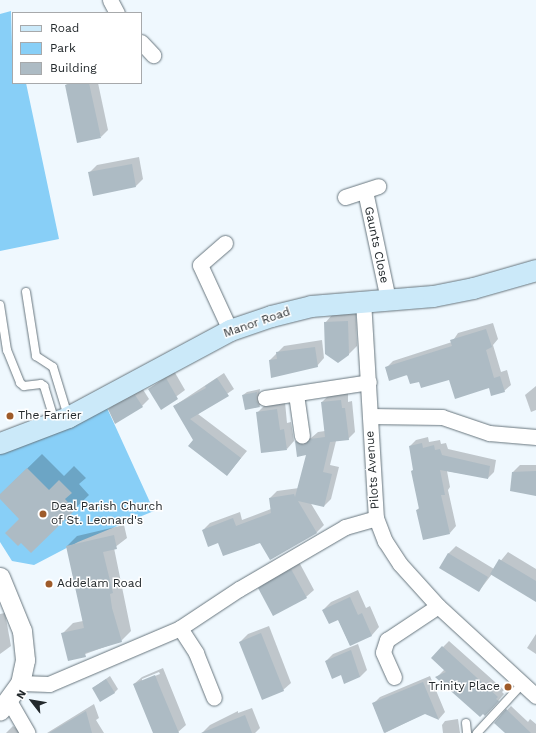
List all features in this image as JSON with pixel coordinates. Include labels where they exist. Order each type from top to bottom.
[{"type":"main road","name":"Manor Road","points":[[0,443],[62,420],[230,330],[271,316],[311,306],[363,300],[433,296],[473,288],[536,270]]},
{"type":"street","points":[[110,0],[116,12]]},
{"type":"street","points":[[142,43],[153,55]]},
{"type":"street","name":"Gaunts Close","points":[[345,197],[371,189],[388,299]]},
{"type":"street","points":[[225,243],[194,267],[230,330]]},
{"type":"street","name":"Pilots Avenue","points":[[363,300],[376,518],[385,541],[400,564],[438,606],[536,696]]},
{"type":"street","points":[[265,398],[369,382]]},
{"type":"street","points":[[296,394],[302,436]]},
{"type":"street","points":[[370,416],[442,417],[489,433],[536,437]]},
{"type":"street","points":[[20,683],[49,684],[180,628],[269,570],[345,527],[376,518]]},
{"type":"street","points":[[0,577],[22,631],[25,660],[20,683],[4,705],[28,733]]},
{"type":"street","points":[[394,677],[383,652],[387,640],[438,606]]},
{"type":"street","points":[[180,628],[196,653],[214,698]]},
{"type":"lane","points":[[26,292],[36,356],[53,367],[62,420]]},
{"type":"lane","points":[[0,305],[7,350],[20,384],[24,386],[41,384],[44,386],[62,420]]},
{"type":"lane","points":[[477,733],[522,684]]},
{"type":"lane","points":[[466,723],[467,733]]},
{"type":"green space","points":[[11,11],[12,84],[26,84],[59,239],[0,251],[0,14]]},
{"type":"green space","points":[[107,408],[154,511],[78,542],[34,565],[12,561],[0,542],[0,452]]},
{"type":"building","points":[[89,84],[101,138],[77,143],[65,85]]},
{"type":"building","points":[[132,164],[136,187],[93,196],[88,172]]},
{"type":"building","points":[[348,321],[349,355],[338,363],[325,354],[324,322]]},
{"type":"building","points":[[486,329],[492,347],[486,350],[494,378],[500,376],[505,392],[491,396],[489,388],[455,399],[449,380],[421,388],[419,382],[410,384],[407,375],[389,381],[385,367],[452,346],[450,340]]},
{"type":"building","points":[[315,347],[318,367],[271,378],[269,360],[277,359],[276,352]]},
{"type":"building","points":[[166,378],[178,399],[161,410],[148,389]]},
{"type":"building","points":[[217,378],[229,396],[190,419],[241,458],[227,476],[188,446],[193,440],[173,406],[206,388],[205,386]]},
{"type":"building","points":[[257,392],[256,400],[260,407],[245,410],[242,395]]},
{"type":"building","points":[[135,395],[143,407],[115,424],[108,409]]},
{"type":"building","points":[[341,400],[342,408],[345,408],[349,440],[330,442],[323,472],[332,474],[324,507],[298,501],[317,533],[270,560],[260,543],[223,556],[218,543],[208,547],[202,530],[233,518],[236,526],[271,513],[269,498],[294,494],[295,497],[306,455],[297,457],[295,441],[304,445],[310,439],[325,437],[321,402]]},
{"type":"building","points":[[277,409],[280,430],[284,429],[287,450],[261,453],[256,412]]},
{"type":"building","points":[[422,443],[423,448],[434,445],[435,450],[440,449],[442,455],[490,466],[488,479],[440,470],[445,495],[441,495],[450,534],[423,540],[416,510],[419,509],[411,471],[413,470],[409,446]]},
{"type":"building","name":"Deal Parish Church of St. Leonard's","points":[[27,468],[49,490],[59,480],[72,493],[65,499],[75,510],[31,553],[21,543],[18,546],[5,533],[19,519],[0,499],[0,494]]},
{"type":"building","points":[[536,471],[536,496],[510,491],[512,472]]},
{"type":"building","points":[[114,535],[117,549],[103,552],[113,593],[110,594],[112,608],[122,642],[85,653],[86,657],[68,661],[61,633],[84,628],[66,546]]},
{"type":"building","points":[[448,553],[488,577],[479,592],[439,568]]},
{"type":"building","points":[[499,559],[536,581],[536,602],[490,574]]},
{"type":"building","points":[[291,569],[307,598],[273,616],[258,588]]},
{"type":"building","points":[[350,597],[358,615],[362,613],[372,636],[350,646],[338,620],[329,624],[322,610]]},
{"type":"building","points":[[261,633],[284,691],[262,700],[239,642]]},
{"type":"building","points":[[442,646],[498,697],[496,699],[499,701],[485,716],[483,714],[480,717],[435,677],[446,672],[431,658]]},
{"type":"building","points":[[351,650],[360,677],[344,684],[341,675],[332,679],[325,661]]},
{"type":"building","points":[[155,675],[179,733],[153,733],[133,684]]},
{"type":"building","points":[[106,679],[115,693],[100,702],[92,688]]},
{"type":"building","points":[[423,682],[439,720],[425,714],[384,733],[372,703]]},
{"type":"building","points":[[506,709],[531,733],[505,733],[494,723]]},
{"type":"building","points":[[86,711],[92,733],[49,733]]},
{"type":"building","points":[[245,715],[252,733],[201,733]]},
{"type":"place","name":"The Farrier","points":[[10,416]]},
{"type":"place","name":"Deal Parish Church of St. Leonard's","points":[[43,514]]},
{"type":"place","name":"Addelam Road","points":[[49,584]]},
{"type":"place","name":"Trinity Place","points":[[508,687]]}]
